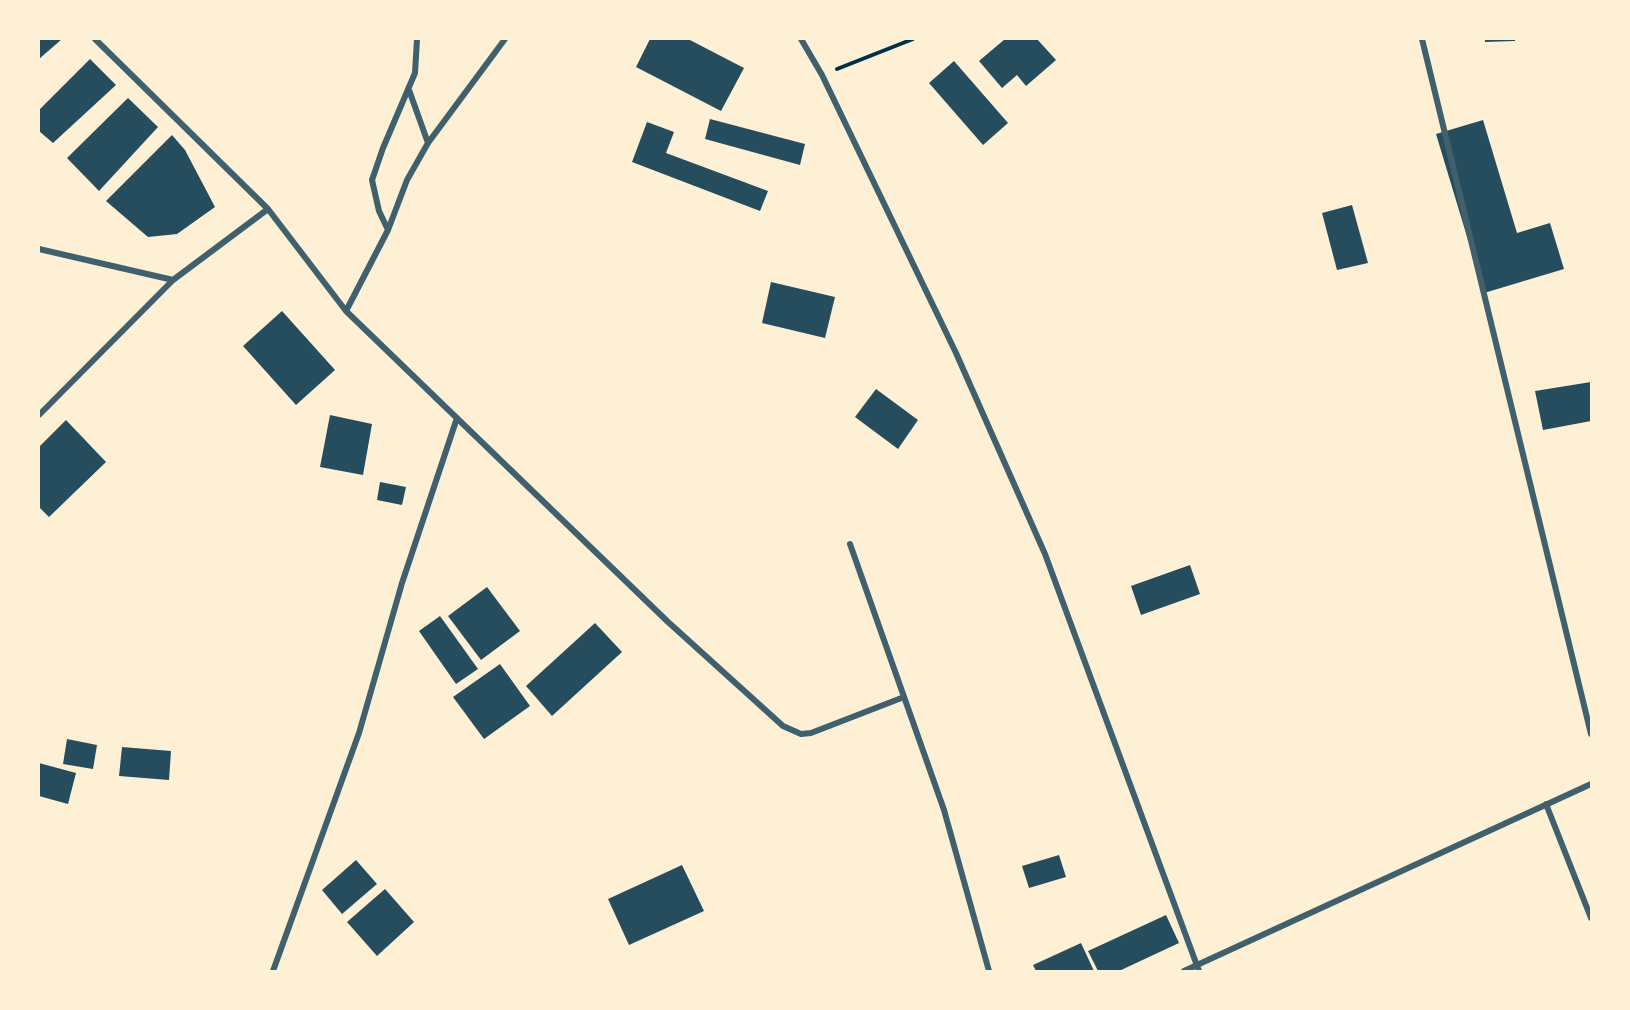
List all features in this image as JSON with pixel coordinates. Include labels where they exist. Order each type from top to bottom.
[{"type":"street","points":[[95,39],[268,209],[346,310],[668,621],[783,726],[801,734],[811,733],[904,697]]},
{"type":"street","points":[[388,230],[379,211],[372,180],[415,73],[417,39]]},
{"type":"street","points":[[346,310],[388,230],[406,180],[428,143],[505,39]]},
{"type":"street","points":[[801,39],[822,75],[956,353],[1045,554],[1198,968]]},
{"type":"street","points":[[1422,39],[1591,734]]},
{"type":"street","points":[[409,90],[428,143]]},
{"type":"street","points":[[39,415],[173,280],[268,209]]},
{"type":"street","points":[[39,249],[173,280]]},
{"type":"street","points":[[273,971],[359,733],[402,583],[457,418]]},
{"type":"street","points":[[850,544],[944,810],[989,971]]},
{"type":"street","points":[[1184,971],[1198,968],[1591,784]]},
{"type":"street","points":[[1546,804],[1591,918]]},
{"type":"path","points":[[822,75],[913,39]]},
{"type":"building","points":[[39,39],[62,39],[39,59]]},
{"type":"building","points":[[650,39],[688,39],[744,68],[721,111],[636,67]]},
{"type":"building","points":[[1005,39],[1037,39],[1056,60],[1026,86],[1017,75],[1002,88],[979,61]]},
{"type":"building","points":[[1485,39],[1515,39],[1515,41],[1485,42]]},
{"type":"building","points":[[90,59],[116,85],[53,143],[39,131],[39,110]]},
{"type":"building","points":[[954,61],[1008,123],[983,145],[929,83]]},
{"type":"building","points":[[128,98],[158,127],[99,191],[67,158]]},
{"type":"building","points":[[710,119],[805,144],[800,165],[705,139]]},
{"type":"building","points":[[1483,120],[1517,233],[1550,223],[1564,269],[1484,293],[1436,134]]},
{"type":"building","points":[[647,122],[674,132],[666,153],[768,191],[760,211],[632,162]]},
{"type":"building","points":[[172,135],[185,150],[215,207],[177,234],[148,237],[106,201]]},
{"type":"building","points":[[1352,205],[1368,263],[1337,270],[1322,213]]},
{"type":"building","points":[[771,282],[835,297],[825,338],[762,323]]},
{"type":"building","points":[[282,311],[335,370],[296,405],[243,346]]},
{"type":"building","points":[[1591,382],[1591,421],[1543,430],[1535,391]]},
{"type":"building","points":[[876,389],[918,420],[898,449],[855,417]]},
{"type":"building","points":[[330,415],[372,424],[363,475],[320,467]]},
{"type":"building","points":[[66,420],[106,462],[49,517],[39,507],[39,447]]},
{"type":"building","points":[[380,482],[406,487],[402,505],[377,500]]},
{"type":"building","points":[[1190,565],[1200,594],[1141,615],[1131,586]]},
{"type":"building","points":[[487,587],[520,631],[481,660],[448,616]]},
{"type":"building","points":[[440,616],[478,669],[456,684],[419,631]]},
{"type":"building","points":[[595,623],[622,652],[552,716],[526,686]]},
{"type":"building","points":[[500,664],[530,706],[484,739],[453,697]]},
{"type":"building","points":[[67,739],[97,745],[93,769],[63,764]]},
{"type":"building","points":[[122,747],[171,751],[169,780],[119,776]]},
{"type":"building","points":[[39,763],[76,773],[68,804],[39,796]]},
{"type":"building","points":[[1059,855],[1066,877],[1029,888],[1022,866]]},
{"type":"building","points":[[356,860],[377,884],[342,914],[322,890]]},
{"type":"building","points":[[682,865],[704,911],[629,945],[608,899]]},
{"type":"building","points":[[385,889],[414,922],[377,956],[347,922]]},
{"type":"building","points":[[1166,915],[1179,943],[1119,971],[1098,971],[1088,951]]},
{"type":"building","points":[[1081,943],[1094,971],[1036,971],[1033,965]]}]
